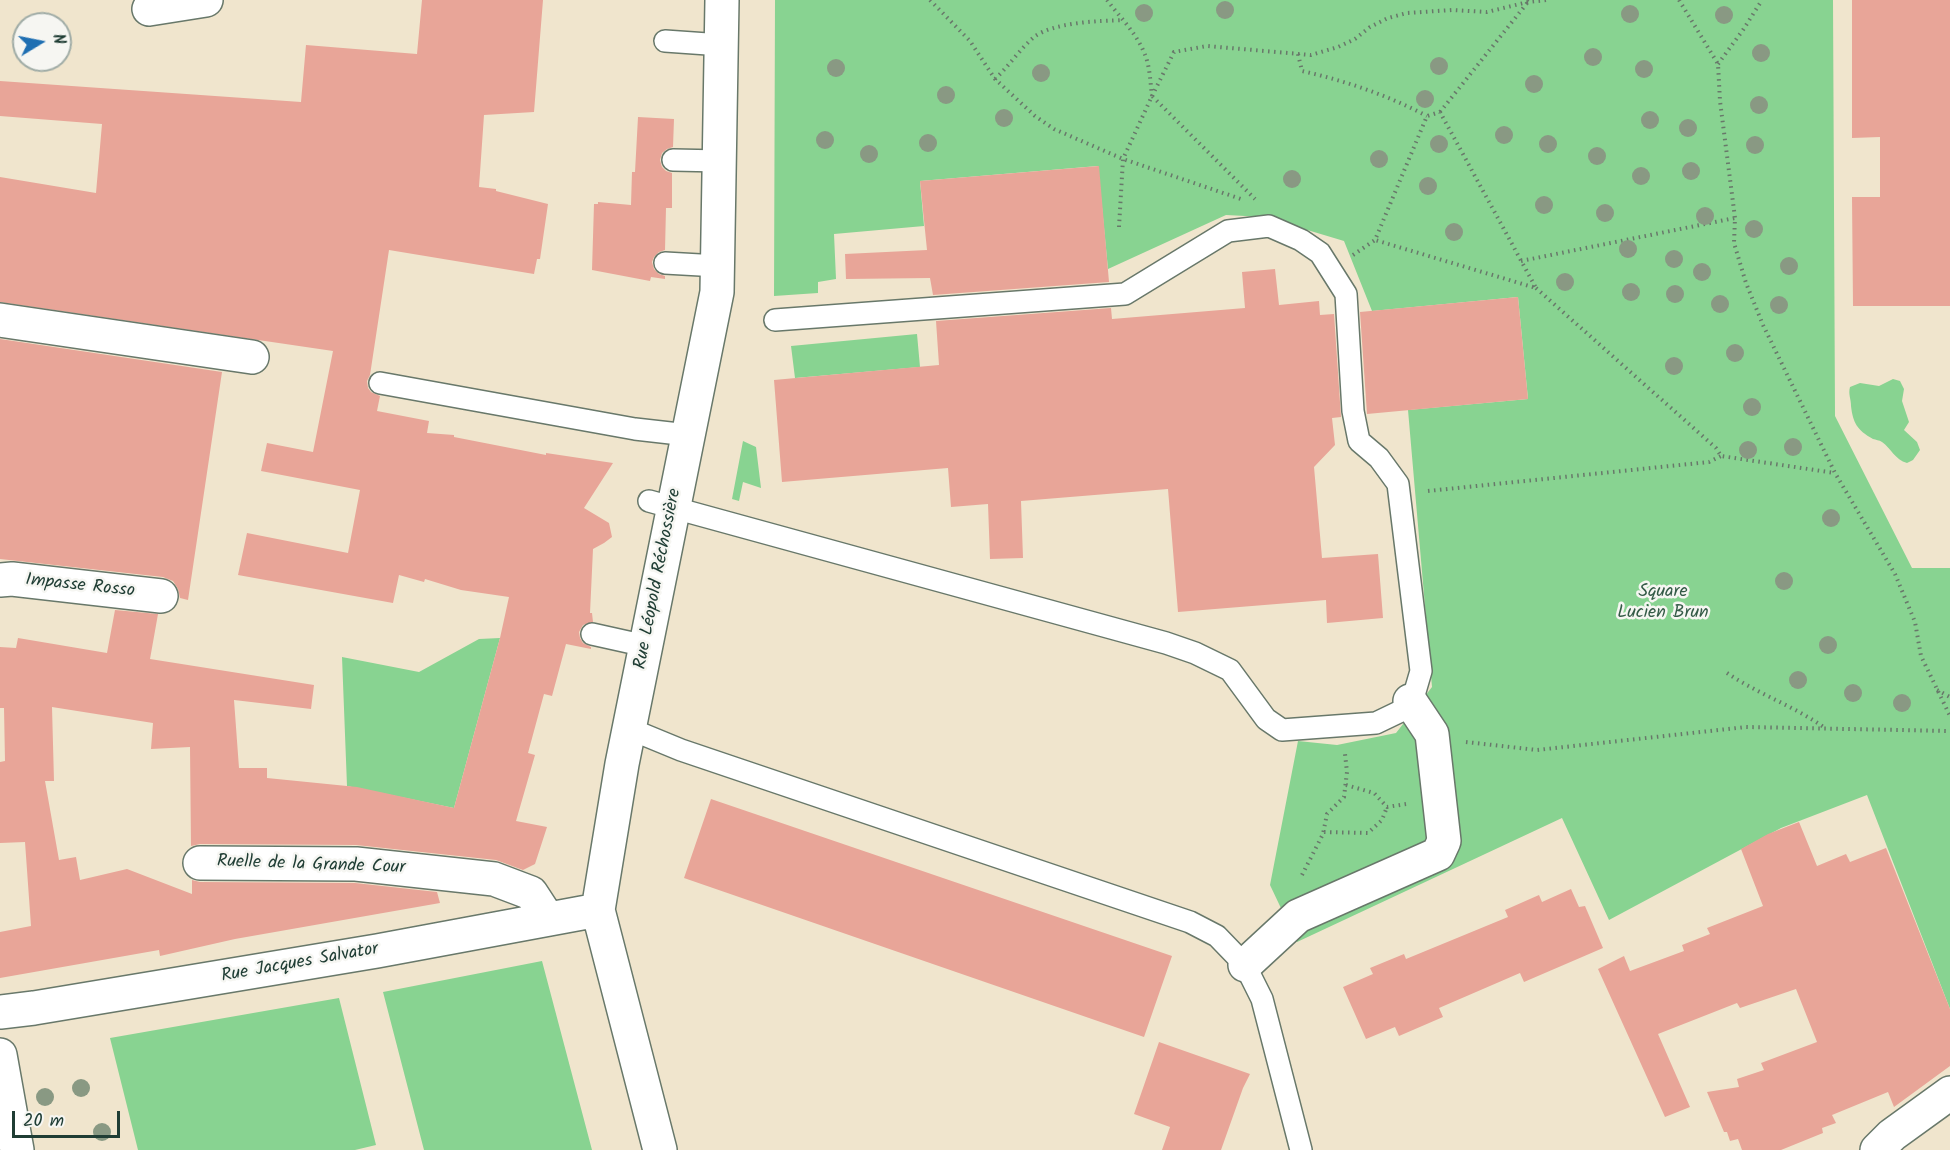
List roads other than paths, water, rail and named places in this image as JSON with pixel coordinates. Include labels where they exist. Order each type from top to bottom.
[{"type":"street","points":[[149,9],[206,0]]},
{"type":"street","name":"Rue Léopold Réchossière","points":[[660,1150],[598,910],[646,646],[661,504],[688,435],[717,292],[722,0]]},
{"type":"street","points":[[0,320],[252,357]]},
{"type":"street","name":"Impasse Rosso","points":[[0,580],[12,579],[160,596]]},
{"type":"street","points":[[1245,965],[1298,916],[1438,854],[1444,841],[1432,734],[1410,701]]},
{"type":"street","name":"Ruelle de la Grande Cour","points":[[200,862],[356,864],[494,879],[531,893],[548,919]]},
{"type":"street","name":"Rue Jacques Salvator","points":[[0,1012],[377,951],[598,910]]},
{"type":"street","points":[[0,1054],[17,1150]]},
{"type":"street","points":[[1877,1150],[1892,1135],[1950,1093]]},
{"type":"lane","points":[[665,41],[722,45]]},
{"type":"lane","points":[[673,160],[720,161]]},
{"type":"lane","points":[[661,504],[1166,643],[1195,653],[1230,670],[1266,719],[1282,730],[1376,723],[1403,710],[1414,695],[1420,671],[1398,484],[1379,458],[1359,441],[1353,411],[1346,294],[1320,253],[1301,240],[1269,226],[1228,231],[1125,294],[775,320]]},
{"type":"lane","points":[[665,263],[718,266]]},
{"type":"lane","points":[[380,383],[635,429],[688,435]]},
{"type":"lane","points":[[592,634],[646,646]]},
{"type":"lane","points":[[630,729],[681,750],[1190,922],[1218,936],[1245,965],[1262,999],[1301,1150]]},
{"type":"park label","name":"Square Lucien Brun","points":[[1663,603]]}]
